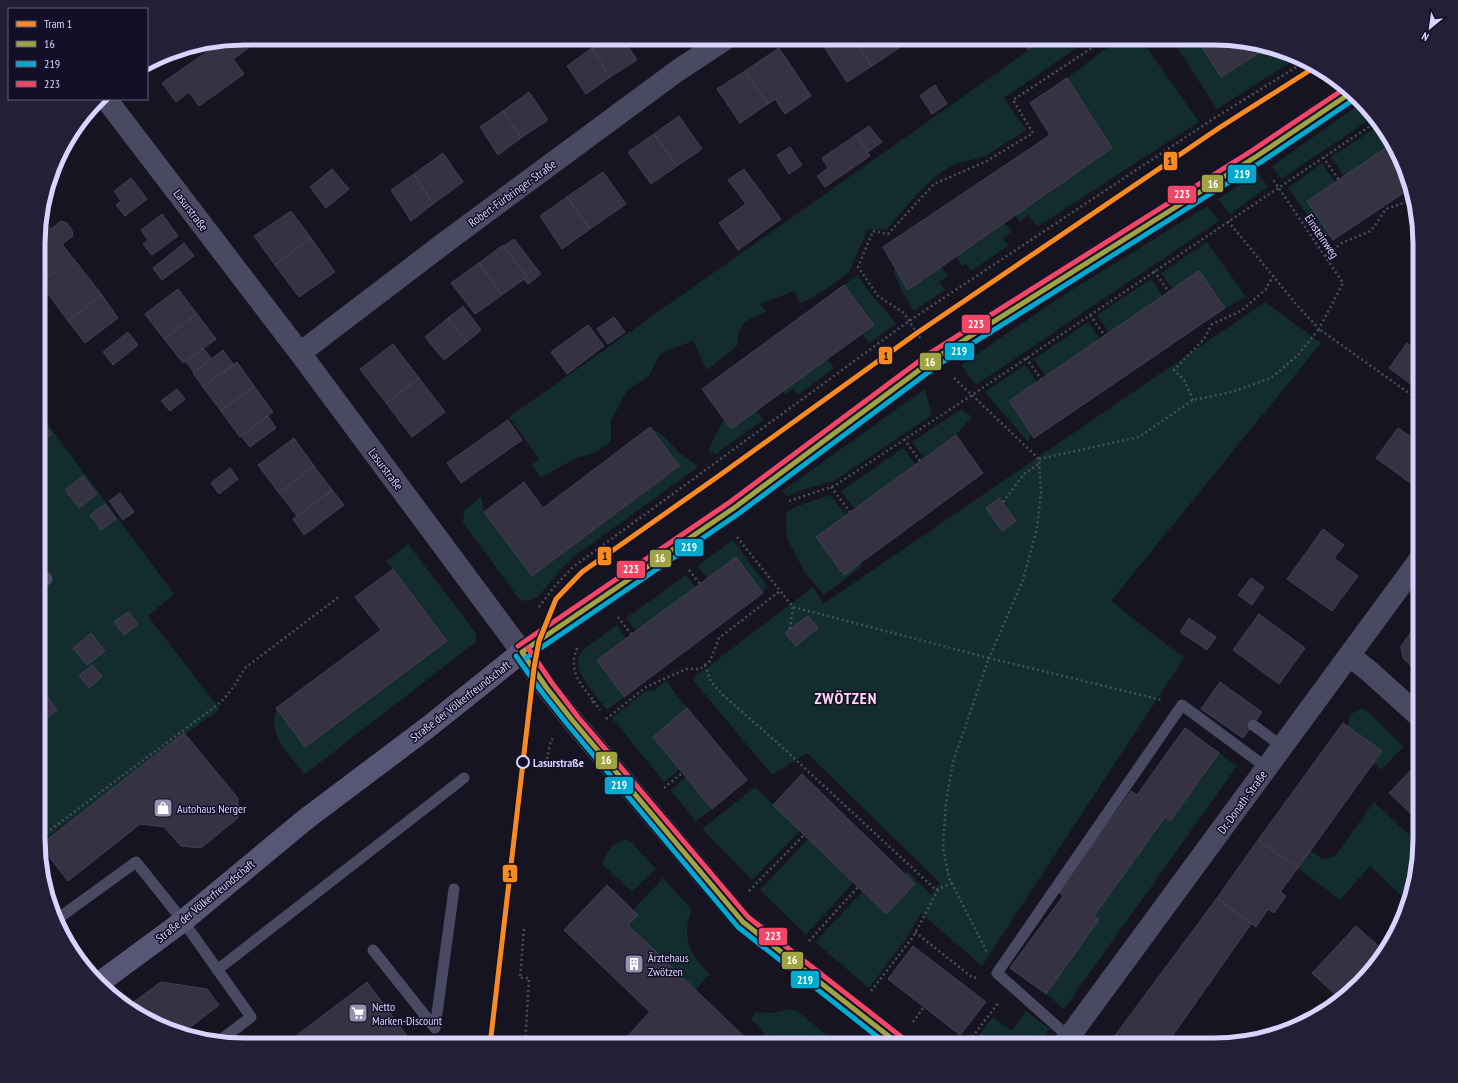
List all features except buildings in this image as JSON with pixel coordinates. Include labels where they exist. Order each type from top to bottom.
[{"type":"main road","name":"Straße der Völkerfreundschaft","points":[[103,979],[183,921],[306,819],[427,728],[522,652],[734,508],[934,359],[1257,156],[1347,96]]},
{"type":"main road","name":"Lasurstraße","points":[[522,652],[546,687],[573,721],[743,922],[904,1036]]},
{"type":"street","name":"Robert-Fürbringer-Straße","points":[[300,353],[447,241],[652,90],[717,45]]},
{"type":"street","name":"Lasurstraße","points":[[107,100],[300,353],[522,652]]},
{"type":"street","name":"Dr.-Donath-Straße","points":[[1068,1038],[1413,569]]},
{"type":"street","points":[[1350,656],[1413,711]]},
{"type":"lane","points":[[1063,1038],[1012,986],[997,973],[1182,704],[1267,768]]},
{"type":"lane","points":[[1253,725],[1283,747]]},
{"type":"lane","points":[[218,970],[464,778]]},
{"type":"lane","points":[[61,917],[136,862],[183,921],[251,1017],[225,1037]]},
{"type":"lane","points":[[373,950],[435,1028],[454,889]]},
{"type":"path","points":[[915,932],[973,978],[997,973],[949,878],[943,847],[946,803],[954,762],[989,658],[1023,580],[1037,528],[1042,493],[1039,459],[934,359],[904,313],[878,296],[858,267],[873,231],[888,234],[934,184],[985,162],[1033,133],[1013,100],[1096,45]]},
{"type":"path","points":[[538,608],[573,567],[909,321],[1206,123],[1301,64]]},
{"type":"path","points":[[786,503],[834,486],[972,395],[1373,124]]},
{"type":"path","name":"Einsteinweg","points":[[1257,156],[1343,283],[1319,329]]},
{"type":"path","points":[[1323,157],[1340,180]]},
{"type":"path","points":[[1325,256],[1342,244],[1370,231],[1386,209],[1408,202]]},
{"type":"path","points":[[1228,221],[1296,304],[1319,329],[1413,396]]},
{"type":"path","points":[[1154,271],[1169,292]]},
{"type":"path","points":[[1193,400],[1184,380],[1174,370],[1204,339],[1212,324],[1241,311],[1266,289],[1273,276]]},
{"type":"path","points":[[1090,315],[1104,336]]},
{"type":"path","points":[[1039,459],[1139,437],[1193,400],[1232,392],[1270,378],[1298,355],[1319,329]]},
{"type":"path","points":[[1026,358],[1041,379]]},
{"type":"path","points":[[904,440],[920,461]]},
{"type":"path","points":[[1002,502],[1025,473],[1039,464]]},
{"type":"path","points":[[831,487],[850,512]]},
{"type":"path","points":[[734,508],[735,534],[793,607],[989,658],[1182,704]]},
{"type":"path","points":[[687,568],[700,584]]},
{"type":"path","points":[[577,646],[573,658],[575,672],[583,688],[606,719],[646,687],[686,669],[700,669],[710,661],[719,638],[780,591]]},
{"type":"path","points":[[45,833],[217,705],[224,699],[245,668],[340,596]]},
{"type":"path","points":[[790,629],[793,607]]},
{"type":"path","points":[[612,621],[624,613]]},
{"type":"path","points":[[618,617],[631,634]]},
{"type":"path","points":[[705,665],[711,682],[723,694],[936,890],[952,883]]},
{"type":"path","points":[[573,721],[594,701]]},
{"type":"path","points":[[662,789],[682,773]]},
{"type":"path","points":[[749,891],[804,835]]},
{"type":"path","points":[[806,944],[858,888]]},
{"type":"path","points":[[869,994],[913,938],[939,888]]},
{"type":"path","points":[[524,929],[520,978],[529,978],[525,1038]]},
{"type":"path","points":[[971,1038],[1012,986]]},
{"type":"path","points":[[904,1036],[924,1007]]},
{"type":"green space","points":[[1036,45],[1081,45],[1004,98],[1026,130],[984,157],[957,163],[939,174],[918,193],[886,230],[868,229],[849,272],[825,290],[800,304],[794,291],[760,304],[766,312],[744,323],[739,332],[737,346],[707,370],[693,341],[666,351],[659,356],[649,376],[627,391],[611,420],[611,442],[594,453],[577,458],[541,477],[531,465],[539,459],[509,417]]},
{"type":"green space","points":[[1111,45],[1145,45],[1199,122],[1037,227],[1028,215],[1020,222],[1015,215],[1112,148],[1067,78]]},
{"type":"green space","points":[[1176,45],[1200,45],[1221,77],[1262,51],[1293,61],[1217,109]]},
{"type":"green space","points":[[1357,106],[1369,120],[1281,179],[1272,166]]},
{"type":"green space","points":[[1376,128],[1388,147],[1344,177],[1331,157]]},
{"type":"green space","points":[[1322,163],[1335,182],[1307,201],[1330,235],[1325,240],[1288,188]]},
{"type":"green space","points":[[1258,173],[1268,187],[1230,214],[1218,199]]},
{"type":"green space","points":[[1207,206],[1219,221],[976,385],[961,365],[1062,296]]},
{"type":"green space","points":[[1005,223],[1012,232],[1003,238],[1008,246],[971,271],[966,264],[962,266],[956,257]]},
{"type":"green space","points":[[1207,242],[1246,297],[1225,308],[1199,272],[1173,289],[1161,273]]},
{"type":"green space","points":[[941,267],[948,276],[939,282],[945,290],[914,311],[902,291],[893,271],[896,269],[909,290]]},
{"type":"green space","points":[[857,275],[896,324],[869,343],[862,334],[873,325],[844,285]]},
{"type":"green space","points":[[1151,279],[1163,296],[1109,333],[1097,315]]},
{"type":"green space","points":[[1265,302],[1321,343],[1111,601],[1184,658],[982,966],[921,913],[906,939],[869,988],[815,942],[862,892],[886,914],[915,884],[905,874],[907,871],[931,895],[940,883],[807,753],[772,775],[692,679],[813,587],[823,604]]},
{"type":"green space","points":[[1088,322],[1100,339],[1045,376],[1034,359]]},
{"type":"green space","points":[[827,359],[834,368],[798,395],[793,389],[785,395],[782,391]]},
{"type":"green space","points":[[1025,365],[1037,382],[1009,401],[1031,433],[1028,442],[985,392]]},
{"type":"green space","points":[[925,389],[932,415],[834,481],[808,488],[787,496],[782,491]]},
{"type":"green space","points":[[961,409],[972,417],[956,435],[924,458],[912,442]]},
{"type":"green space","points":[[756,410],[763,420],[716,454],[708,450],[724,419]]},
{"type":"green space","points":[[45,420],[174,594],[148,616],[220,709],[45,839]]},
{"type":"green space","points":[[650,427],[661,434],[678,451],[698,467],[579,553],[563,567],[538,597],[529,601],[520,600],[463,523],[464,511],[481,497],[484,512],[533,576],[679,466]]},
{"type":"green space","points":[[903,448],[916,464],[854,509],[841,491]]},
{"type":"green space","points":[[830,495],[846,515],[816,537],[860,563],[862,566],[824,595],[805,573],[787,538],[786,513],[795,507]]},
{"type":"green space","points":[[733,540],[767,586],[763,593],[736,557],[707,578],[697,566]]},
{"type":"green space","points":[[408,544],[476,633],[476,642],[305,774],[290,757],[278,738],[274,724],[276,708],[306,746],[447,641],[386,561]]},
{"type":"green space","points":[[686,575],[695,587],[636,631],[626,618]]},
{"type":"green space","points":[[617,625],[626,638],[597,660],[624,697],[607,710],[585,682],[579,670],[578,662],[584,649]]},
{"type":"green space","points":[[666,681],[687,708],[653,737],[680,769],[664,782],[612,718],[647,690],[653,691]]},
{"type":"green space","points":[[1360,709],[1366,710],[1403,747],[1381,770],[1373,763],[1382,751],[1347,726],[1351,714]]},
{"type":"green space","points":[[1219,753],[1237,766],[1064,1009],[1046,994],[1099,921],[1094,916],[1165,817],[1170,821]]},
{"type":"green space","points":[[686,777],[712,809],[696,821],[670,790]]},
{"type":"green space","points":[[755,787],[800,831],[752,880],[702,829]]},
{"type":"green space","points":[[1374,802],[1413,838],[1413,852],[1409,878],[1404,898],[1370,866],[1340,900],[1298,868],[1310,851],[1324,859],[1335,856]]},
{"type":"green space","points":[[627,839],[656,869],[632,892],[602,864],[606,855],[614,845]]},
{"type":"green space","points":[[808,839],[853,883],[806,935],[760,890]]},
{"type":"green space","points":[[663,878],[691,909],[687,927],[687,937],[697,960],[710,974],[695,990],[628,925],[638,915],[633,910]]},
{"type":"green space","points":[[790,1009],[797,1011],[828,1036],[826,1038],[761,1038],[765,1034],[751,1019],[756,1012],[772,1013]]},
{"type":"green space","points":[[1026,1011],[1050,1029],[1043,1038],[976,1038],[993,1017],[1012,1031]]},
{"type":"tram line","name":"1","points":[[491,1038],[534,668],[539,641],[556,599],[582,572],[917,333],[1219,128],[1310,70]]},
{"type":"transit line","name":"223","points":[[518,646],[730,502],[930,353],[1253,150],[1341,91]]},
{"type":"transit line","name":"16","points":[[522,652],[734,508],[934,359],[1257,156],[1347,96]]},
{"type":"transit line","name":"219","points":[[526,658],[738,514],[938,365],[1261,162],[1352,101]]},
{"type":"transit line","name":"223","points":[[528,648],[578,717],[748,917],[903,1038]]},
{"type":"transit line","name":"16","points":[[522,652],[546,687],[573,721],[743,922],[891,1038]]},
{"type":"transit line","name":"219","points":[[516,656],[568,725],[738,927],[879,1038]]},
{"type":"place","name":"Lasurstraße","points":[[523,762]]},
{"type":"place","name":"Autohaus Nerger","points":[[163,808]]},
{"type":"place","name":"Ärztehaus Zwötzen","points":[[634,964]]},
{"type":"place","name":"Netto Marken-Discount","points":[[358,1013]]},
{"type":"district","name":"ZWÖTZEN","points":[[846,698]]}]
